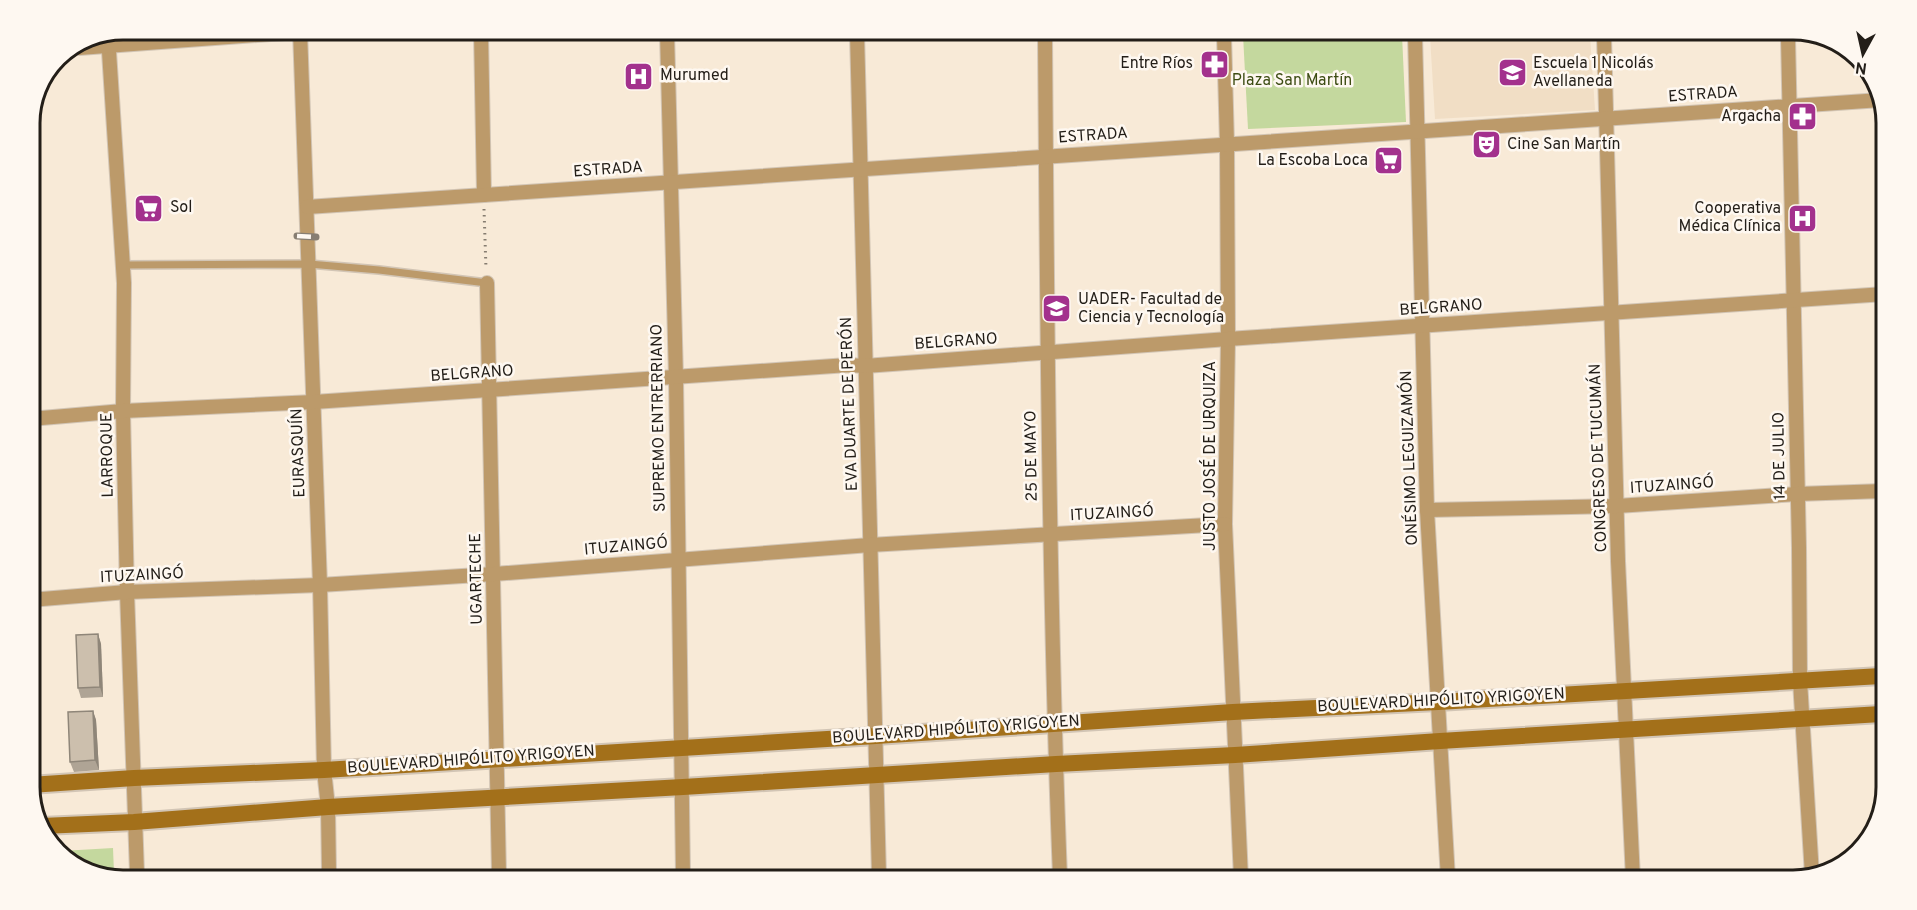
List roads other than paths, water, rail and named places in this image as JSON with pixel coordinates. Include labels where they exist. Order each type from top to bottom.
[{"type":"main road","name":"BOULEVARD HIPÓLITO YRIGOYEN","points":[[41,784],[134,777],[324,770],[1233,712],[1876,676]]},
{"type":"main road","points":[[50,826],[1876,714]]},
{"type":"street","name":"EURASQUÍN","points":[[304,40],[307,207],[329,870]]},
{"type":"street","points":[[481,40],[484,195]]},
{"type":"street","name":"SUPREMO ENTRERRIANO","points":[[667,40],[676,378],[683,870]]},
{"type":"street","name":"EVA DUARTE DE PERÓN","points":[[857,40],[879,870]]},
{"type":"street","name":"25 DE MAYO","points":[[1045,40],[1047,352],[1060,870]]},
{"type":"street","name":"JUSTO JOSÉ DE URQUIZA","points":[[1224,40],[1228,339],[1225,524],[1241,870]]},
{"type":"street","name":"ONÉSIMO LEGUIZAMÓN","points":[[1415,40],[1427,510],[1447,870]]},
{"type":"street","name":"CONGRESO DE TUCUMÁN","points":[[1604,40],[1617,506],[1633,870]]},
{"type":"street","name":"14 DE JULIO","points":[[1788,40],[1800,681],[1812,868]]},
{"type":"street","name":"LARROQUE","points":[[108,42],[123,266],[127,592],[137,870]]},
{"type":"street","name":"ESTRADA","points":[[307,207],[1873,101]]},
{"type":"street","name":"UGARTECHE","points":[[487,282],[499,870]]},
{"type":"street","name":"BELGRANO","points":[[41,418],[123,411],[314,402],[848,365],[865,366],[1876,295]]},
{"type":"street","name":"ITUZAINGÓ","points":[[1427,510],[1617,506],[1876,490]]},
{"type":"street","name":"ITUZAINGÓ","points":[[41,599],[127,592],[320,585],[494,574],[870,545],[1225,524]]},
{"type":"lane","points":[[123,266],[309,264],[487,282]]},
{"type":"railway","points":[[297,236],[316,237]]},
{"type":"place","name":"Entre Ríos","points":[[1214,64]]},
{"type":"place","name":"Escuela 1 Nicolás Avellaneda","points":[[1512,73]]},
{"type":"place","name":"Murumed","points":[[639,76]]},
{"type":"place","name":"Argacha","points":[[1802,117]]},
{"type":"place","name":"Cine San Martín","points":[[1486,145]]},
{"type":"place","name":"La Escoba Loca","points":[[1389,161]]},
{"type":"place","name":"Sol","points":[[149,208]]},
{"type":"place","name":"Cooperativa Médica Clínica","points":[[1802,218]]},
{"type":"place","name":"UADER- Facultad de Ciencia y Tecnología","points":[[1057,309]]},
{"type":"park label","name":"Plaza San Martín","points":[[1292,81]]}]
